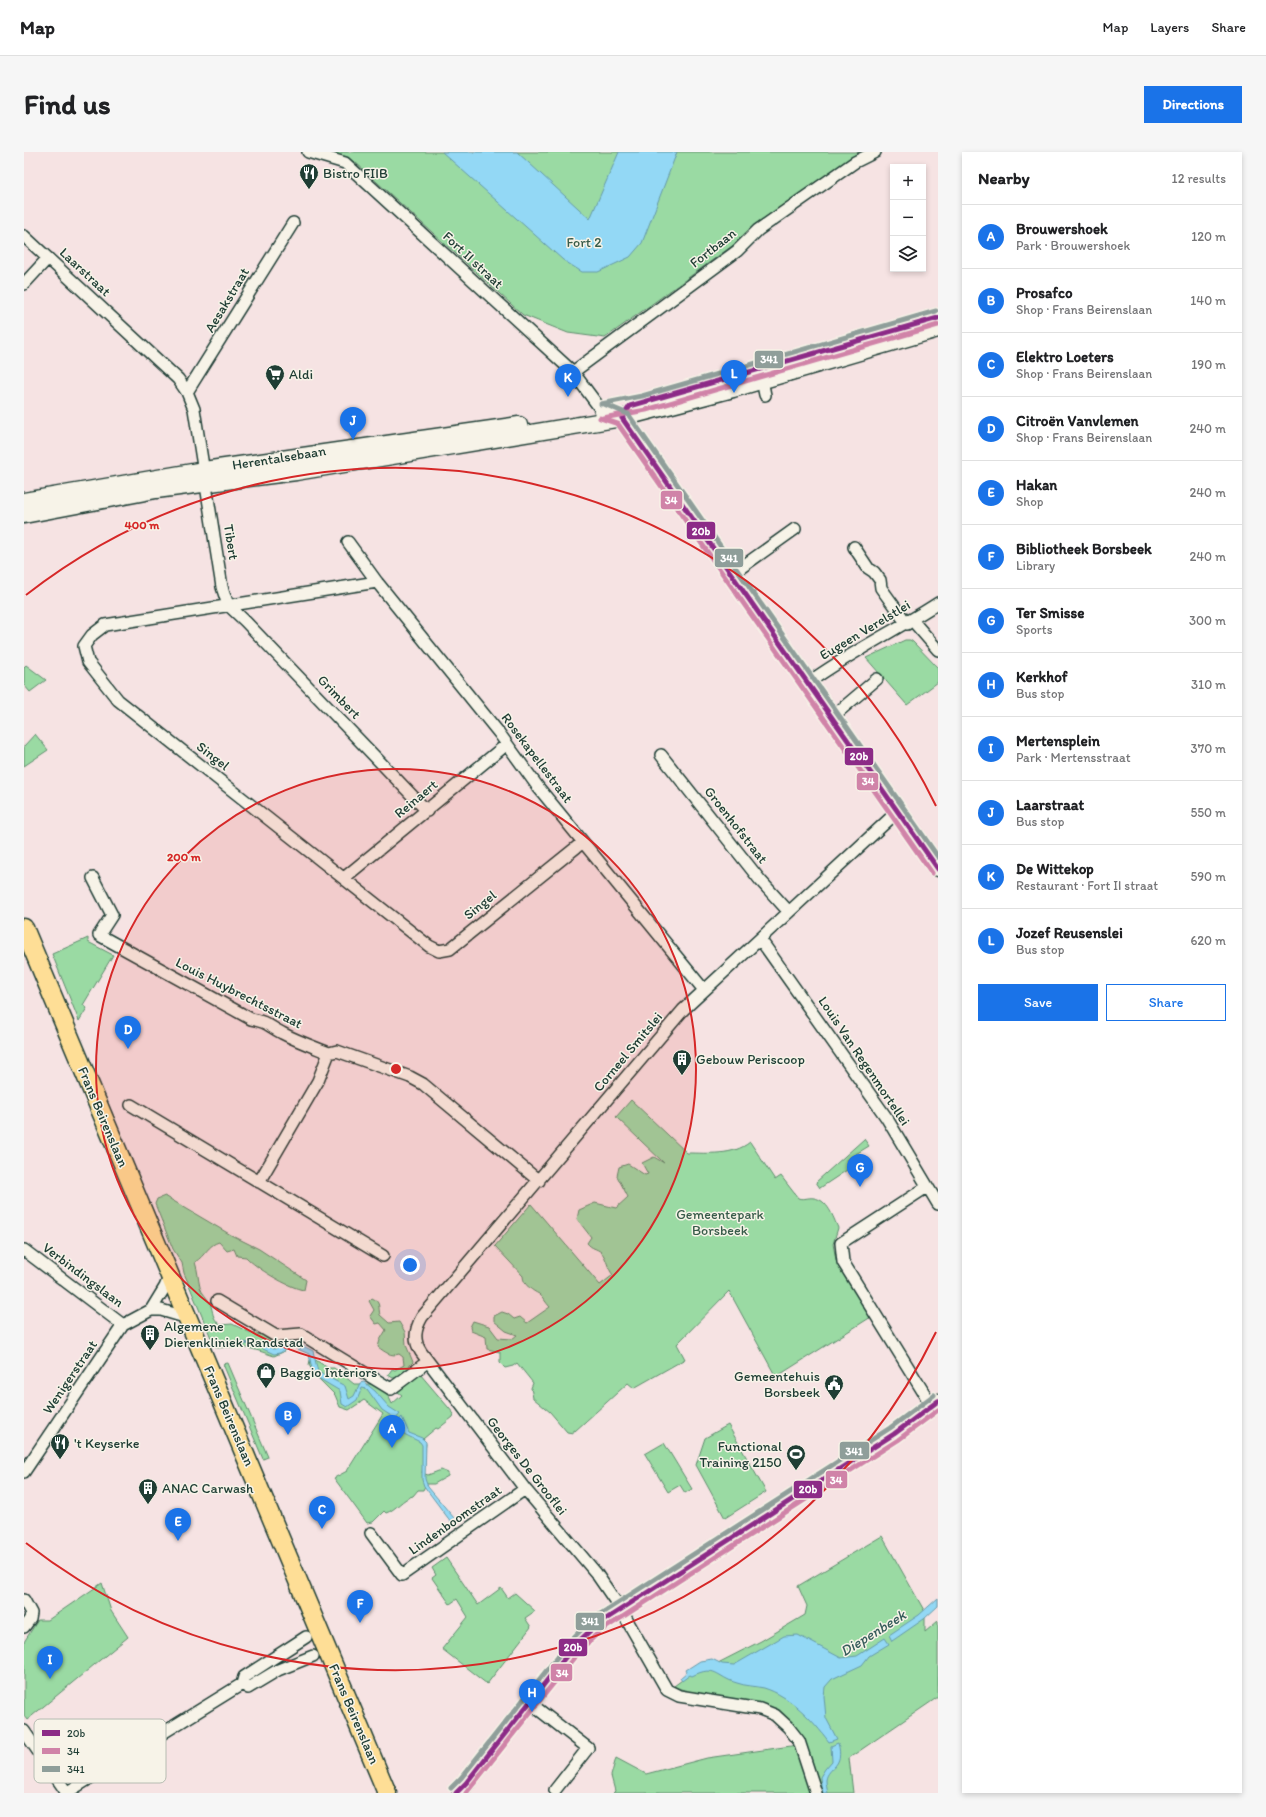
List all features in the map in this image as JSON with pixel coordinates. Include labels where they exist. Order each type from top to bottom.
[{"type":"main road","name":"Herentalsebaan","points":[[382,451],[602,411],[626,412],[938,318]]},
{"type":"main road","name":"Herentalsebaan","points":[[24,501],[382,451],[626,412],[764,388],[938,329]]},
{"type":"main road","name":"Herentalsebaan","points":[[24,515],[149,492],[205,476]]},
{"type":"main road","name":"Frans Beirenslaan","points":[[24,928],[386,1793]]},
{"type":"street","name":"Fort II straat","points":[[308,152],[345,163],[573,372],[602,411]]},
{"type":"street","name":"Fortbaan","points":[[573,372],[737,251],[758,230],[855,162],[875,152]]},
{"type":"street","name":"Aesakstraat","points":[[187,392],[293,223]]},
{"type":"street","name":"Laarstraat","points":[[24,236],[174,375],[187,392],[194,409],[205,476]]},
{"type":"street","points":[[24,284],[48,258]]},
{"type":"street","points":[[626,412],[732,574],[831,718],[938,869]]},
{"type":"street","name":"Tibert","points":[[205,476],[222,587],[228,605]]},
{"type":"street","points":[[732,574],[795,529]]},
{"type":"street","name":"Rosekapellestraat","points":[[348,542],[377,582],[507,744],[538,787],[704,990]]},
{"type":"street","points":[[854,546],[868,568],[874,572],[880,580],[881,588],[909,622],[938,650]]},
{"type":"street","name":"Singel","points":[[377,582],[105,625],[92,634],[84,646],[88,662],[118,700],[429,946],[439,951],[450,949],[583,842]]},
{"type":"street","name":"Eugeen Verelstlei","points":[[808,683],[830,667],[909,622],[938,603]]},
{"type":"street","name":"Grimbert","points":[[228,605],[246,621],[426,811]]},
{"type":"street","points":[[831,718],[877,679]]},
{"type":"street","name":"Reinaert","points":[[344,878],[507,744]]},
{"type":"street","name":"Groenhofstraat","points":[[661,755],[760,880],[789,912]]},
{"type":"street","name":"Corneel Smitslei","points":[[415,1340],[415,1332],[422,1317],[683,1010],[897,812]]},
{"type":"street","name":"Louis Huybrechtsstraat","points":[[93,878],[112,915],[99,935],[251,1019],[267,1023],[281,1033],[329,1053],[337,1051],[410,1077],[434,1091],[539,1181]]},
{"type":"street","name":"Louis Van Regenmortellei","points":[[760,939],[886,1117],[938,1204]]},
{"type":"street","points":[[260,1182],[318,1081],[329,1053]]},
{"type":"street","points":[[131,1105],[383,1256]]},
{"type":"street","points":[[456,1793],[463,1788],[584,1635],[620,1608],[888,1438],[935,1403],[843,1262],[841,1243],[927,1187]]},
{"type":"street","name":"Verbindingslaan","points":[[24,1250],[123,1325]]},
{"type":"street","points":[[151,1310],[165,1287],[170,1275]]},
{"type":"street","points":[[217,1301],[276,1336],[301,1334],[391,1389],[428,1362]]},
{"type":"street","points":[[151,1310],[161,1310],[188,1318]]},
{"type":"street","name":"Wenigerstraat","points":[[24,1472],[123,1325],[151,1310]]},
{"type":"street","name":"Georges De Grooflei","points":[[415,1340],[417,1346],[428,1362],[525,1489],[596,1573],[620,1608],[664,1685],[673,1694],[760,1709],[771,1713],[784,1722],[801,1744],[816,1793]]},
{"type":"street","name":"Lindenboomstraat","points":[[371,1533],[402,1575],[525,1489]]},
{"type":"street","points":[[24,1600],[31,1613],[24,1627]]},
{"type":"street","points":[[166,1731],[242,1684],[244,1677],[306,1637]]},
{"type":"street","points":[[242,1684],[248,1688],[278,1670],[313,1656]]},
{"type":"street","points":[[530,1703],[588,1748],[555,1790]]},
{"type":"street","points":[[24,1731],[34,1745]]},
{"type":"street","points":[[60,1783],[67,1793],[83,1783]]},
{"type":"green space","name":"Fort 2","points":[[320,152],[859,152],[754,225],[732,246],[605,338],[568,333],[523,315],[355,162]]},
{"type":"green space","points":[[905,640],[910,640],[913,642],[938,668],[938,682],[907,705],[866,658]]},
{"type":"green space","points":[[26,665],[46,680],[30,692],[24,685],[24,667]]},
{"type":"green space","points":[[35,734],[48,750],[24,766],[24,746]]},
{"type":"green space","points":[[88,938],[88,942],[113,955],[83,1005],[87,1008],[79,1021],[52,954]]},
{"type":"green space","name":"Gemeentepark Borsbeek","points":[[631,1100],[687,1153],[728,1152],[736,1150],[750,1142],[775,1180],[781,1176],[798,1198],[814,1198],[823,1202],[832,1214],[838,1228],[833,1244],[836,1260],[871,1317],[776,1377],[729,1291],[677,1344],[685,1359],[634,1388],[628,1383],[575,1431],[573,1430],[573,1433],[567,1432],[550,1412],[533,1398],[531,1388],[533,1383],[517,1363],[513,1366],[505,1368],[500,1363],[500,1352],[487,1349],[486,1337],[471,1331],[470,1327],[473,1321],[489,1326],[498,1338],[512,1339],[517,1335],[506,1331],[494,1321],[494,1316],[502,1312],[508,1314],[514,1319],[520,1317],[527,1323],[550,1307],[540,1295],[526,1285],[523,1276],[495,1246],[531,1204],[600,1285],[613,1275],[603,1254],[587,1243],[591,1237],[577,1219],[579,1210],[595,1203],[616,1208],[628,1197],[617,1176],[619,1167],[628,1164],[645,1175],[648,1174],[642,1163],[654,1157],[664,1163],[616,1117]]},
{"type":"green space","points":[[864,1139],[869,1146],[846,1160],[850,1168],[820,1188],[816,1182]]},
{"type":"green space","points":[[165,1196],[231,1235],[259,1249],[306,1280],[304,1290],[290,1286],[265,1272],[246,1257],[237,1256],[234,1249],[227,1251],[219,1242],[215,1243],[209,1248],[195,1262],[199,1284],[203,1294],[210,1303],[217,1322],[220,1325],[232,1324],[251,1333],[262,1335],[270,1341],[283,1344],[285,1348],[283,1352],[274,1356],[247,1348],[218,1348],[214,1345],[184,1273],[182,1263],[173,1249],[155,1204],[157,1199]]},
{"type":"green space","points":[[372,1298],[377,1301],[379,1305],[380,1315],[389,1323],[399,1322],[405,1332],[406,1345],[413,1362],[399,1377],[393,1378],[388,1375],[392,1369],[395,1370],[404,1365],[403,1357],[399,1354],[388,1354],[378,1347],[386,1330],[380,1323],[376,1324],[370,1316],[374,1310],[369,1301]]},
{"type":"green space","points":[[314,1359],[328,1368],[334,1368],[354,1384],[374,1384],[388,1395],[392,1404],[402,1395],[398,1392],[420,1374],[454,1414],[453,1417],[423,1439],[426,1444],[422,1473],[428,1475],[441,1470],[448,1473],[448,1476],[434,1484],[426,1484],[423,1490],[418,1490],[413,1496],[409,1497],[390,1511],[386,1513],[384,1511],[373,1522],[367,1523],[334,1478],[347,1471],[383,1414],[364,1400],[349,1410],[340,1407],[335,1395],[315,1375],[309,1365],[310,1360]]},
{"type":"green space","points":[[228,1363],[268,1457],[263,1459],[223,1364]]},
{"type":"green space","points":[[728,1425],[766,1492],[725,1518],[696,1465],[705,1438]]},
{"type":"green space","points":[[664,1443],[692,1489],[685,1493],[680,1485],[668,1492],[645,1454]]},
{"type":"green space","points":[[882,1536],[925,1612],[925,1632],[938,1621],[938,1697],[849,1758],[853,1793],[613,1793],[615,1791],[611,1776],[616,1758],[646,1774],[707,1758],[805,1744],[758,1704],[688,1692],[674,1686],[697,1669],[716,1664],[761,1641],[805,1615],[807,1606],[798,1586]]},
{"type":"green space","points":[[446,1558],[478,1605],[501,1588],[508,1598],[515,1593],[535,1611],[525,1618],[531,1627],[487,1684],[442,1649],[468,1617],[457,1599],[450,1604],[432,1578],[436,1575],[432,1568]]},
{"type":"green space","points":[[102,1583],[111,1611],[128,1637],[27,1720],[24,1716],[24,1642],[38,1620],[48,1620]]},
{"type":"water","points":[[442,152],[517,152],[590,219],[619,152],[677,152],[642,243],[630,257],[598,272],[582,272],[563,260]]},
{"type":"water","points":[[293,1341],[313,1351],[318,1372],[345,1386],[349,1399],[354,1396],[360,1383],[364,1382],[375,1391],[389,1407],[400,1414],[396,1419],[382,1410],[367,1389],[362,1388],[357,1400],[347,1407],[342,1404],[340,1391],[313,1375],[309,1354],[291,1346],[280,1353],[274,1354],[263,1349],[265,1345],[274,1349]]},
{"type":"water","points":[[402,1417],[409,1433],[422,1438],[426,1442],[425,1479],[428,1487],[454,1518],[451,1522],[424,1486],[422,1480],[422,1445],[420,1442],[404,1434],[401,1422],[399,1420]]},
{"type":"water","points":[[938,1598],[938,1606],[924,1619],[892,1641],[889,1635],[919,1615]]},
{"type":"water","points":[[798,1635],[841,1658],[857,1656],[885,1638],[889,1644],[869,1656],[862,1665],[832,1679],[825,1687],[824,1696],[826,1718],[837,1739],[829,1742],[808,1717],[792,1703],[774,1692],[764,1688],[737,1683],[711,1671],[706,1671],[692,1676],[690,1675],[682,1681],[680,1678],[687,1672],[686,1670],[700,1661],[712,1659],[722,1664],[734,1665],[784,1636]]},
{"type":"water","points":[[838,1743],[840,1751],[838,1762],[827,1775],[826,1780],[828,1793],[822,1793],[820,1777],[832,1761],[831,1746]]},
{"type":"waterway","points":[[216,1342],[258,1344]]},
{"type":"transit line","name":"341","points":[[601,404],[642,396],[936,311]]},
{"type":"transit line","name":"20b","points":[[622,418],[630,406],[938,318]]},
{"type":"transit line","name":"34","points":[[603,418],[646,410],[938,325]]},
{"type":"transit line","name":"341","points":[[604,404],[628,414],[938,857]]},
{"type":"transit line","name":"34","points":[[600,418],[618,424],[932,873]]},
{"type":"transit line","name":"20b","points":[[622,418],[938,869]]},
{"type":"transit line","name":"341","points":[[451,1788],[461,1778],[570,1641],[591,1620],[890,1428],[934,1395]]},
{"type":"transit line","name":"20b","points":[[456,1793],[466,1783],[575,1645],[595,1626],[894,1434],[938,1401]]},
{"type":"transit line","name":"34","points":[[466,1793],[580,1650],[599,1632],[898,1440],[938,1410]]},
{"type":"place","name":"Bistro FIIB","points":[[309,190]]},
{"type":"place","name":"Aldi","points":[[275,391]]},
{"type":"place","name":"Jozef Reusenslei","points":[[734,393]]},
{"type":"place","name":"De Wittekop","points":[[568,397]]},
{"type":"place","name":"Laarstraat","points":[[353,440]]},
{"type":"place","name":"Citroën Vanvlemen","points":[[128,1049]]},
{"type":"place","name":"Gebouw Periscoop","points":[[682,1076]]},
{"type":"place","name":"Ter Smisse","points":[[860,1187]]},
{"type":"place","name":"Algemene Dierenkliniek Randstad","points":[[150,1351]]},
{"type":"place","name":"Baggio Interiors","points":[[266,1389]]},
{"type":"place","name":"Gemeentehuis Borsbeek","points":[[834,1401]]},
{"type":"place","name":"Prosafco","points":[[288,1435]]},
{"type":"place","name":"Brouwershoek","points":[[392,1448]]},
{"type":"place","name":"'t Keyserke","points":[[60,1460]]},
{"type":"place","name":"Functional Training 2150","points":[[796,1471]]},
{"type":"place","name":"ANAC Carwash","points":[[148,1505]]},
{"type":"place","name":"Elektro Loeters","points":[[322,1529]]},
{"type":"place","name":"Hakan","points":[[178,1541]]},
{"type":"place","name":"Bibliotheek Borsbeek","points":[[360,1623]]},
{"type":"place","name":"Mertensplein","points":[[50,1679]]},
{"type":"place","name":"Kerkhof","points":[[532,1712]]},
{"type":"water label","name":"Diepenbeek","points":[[873,1633]]}]
